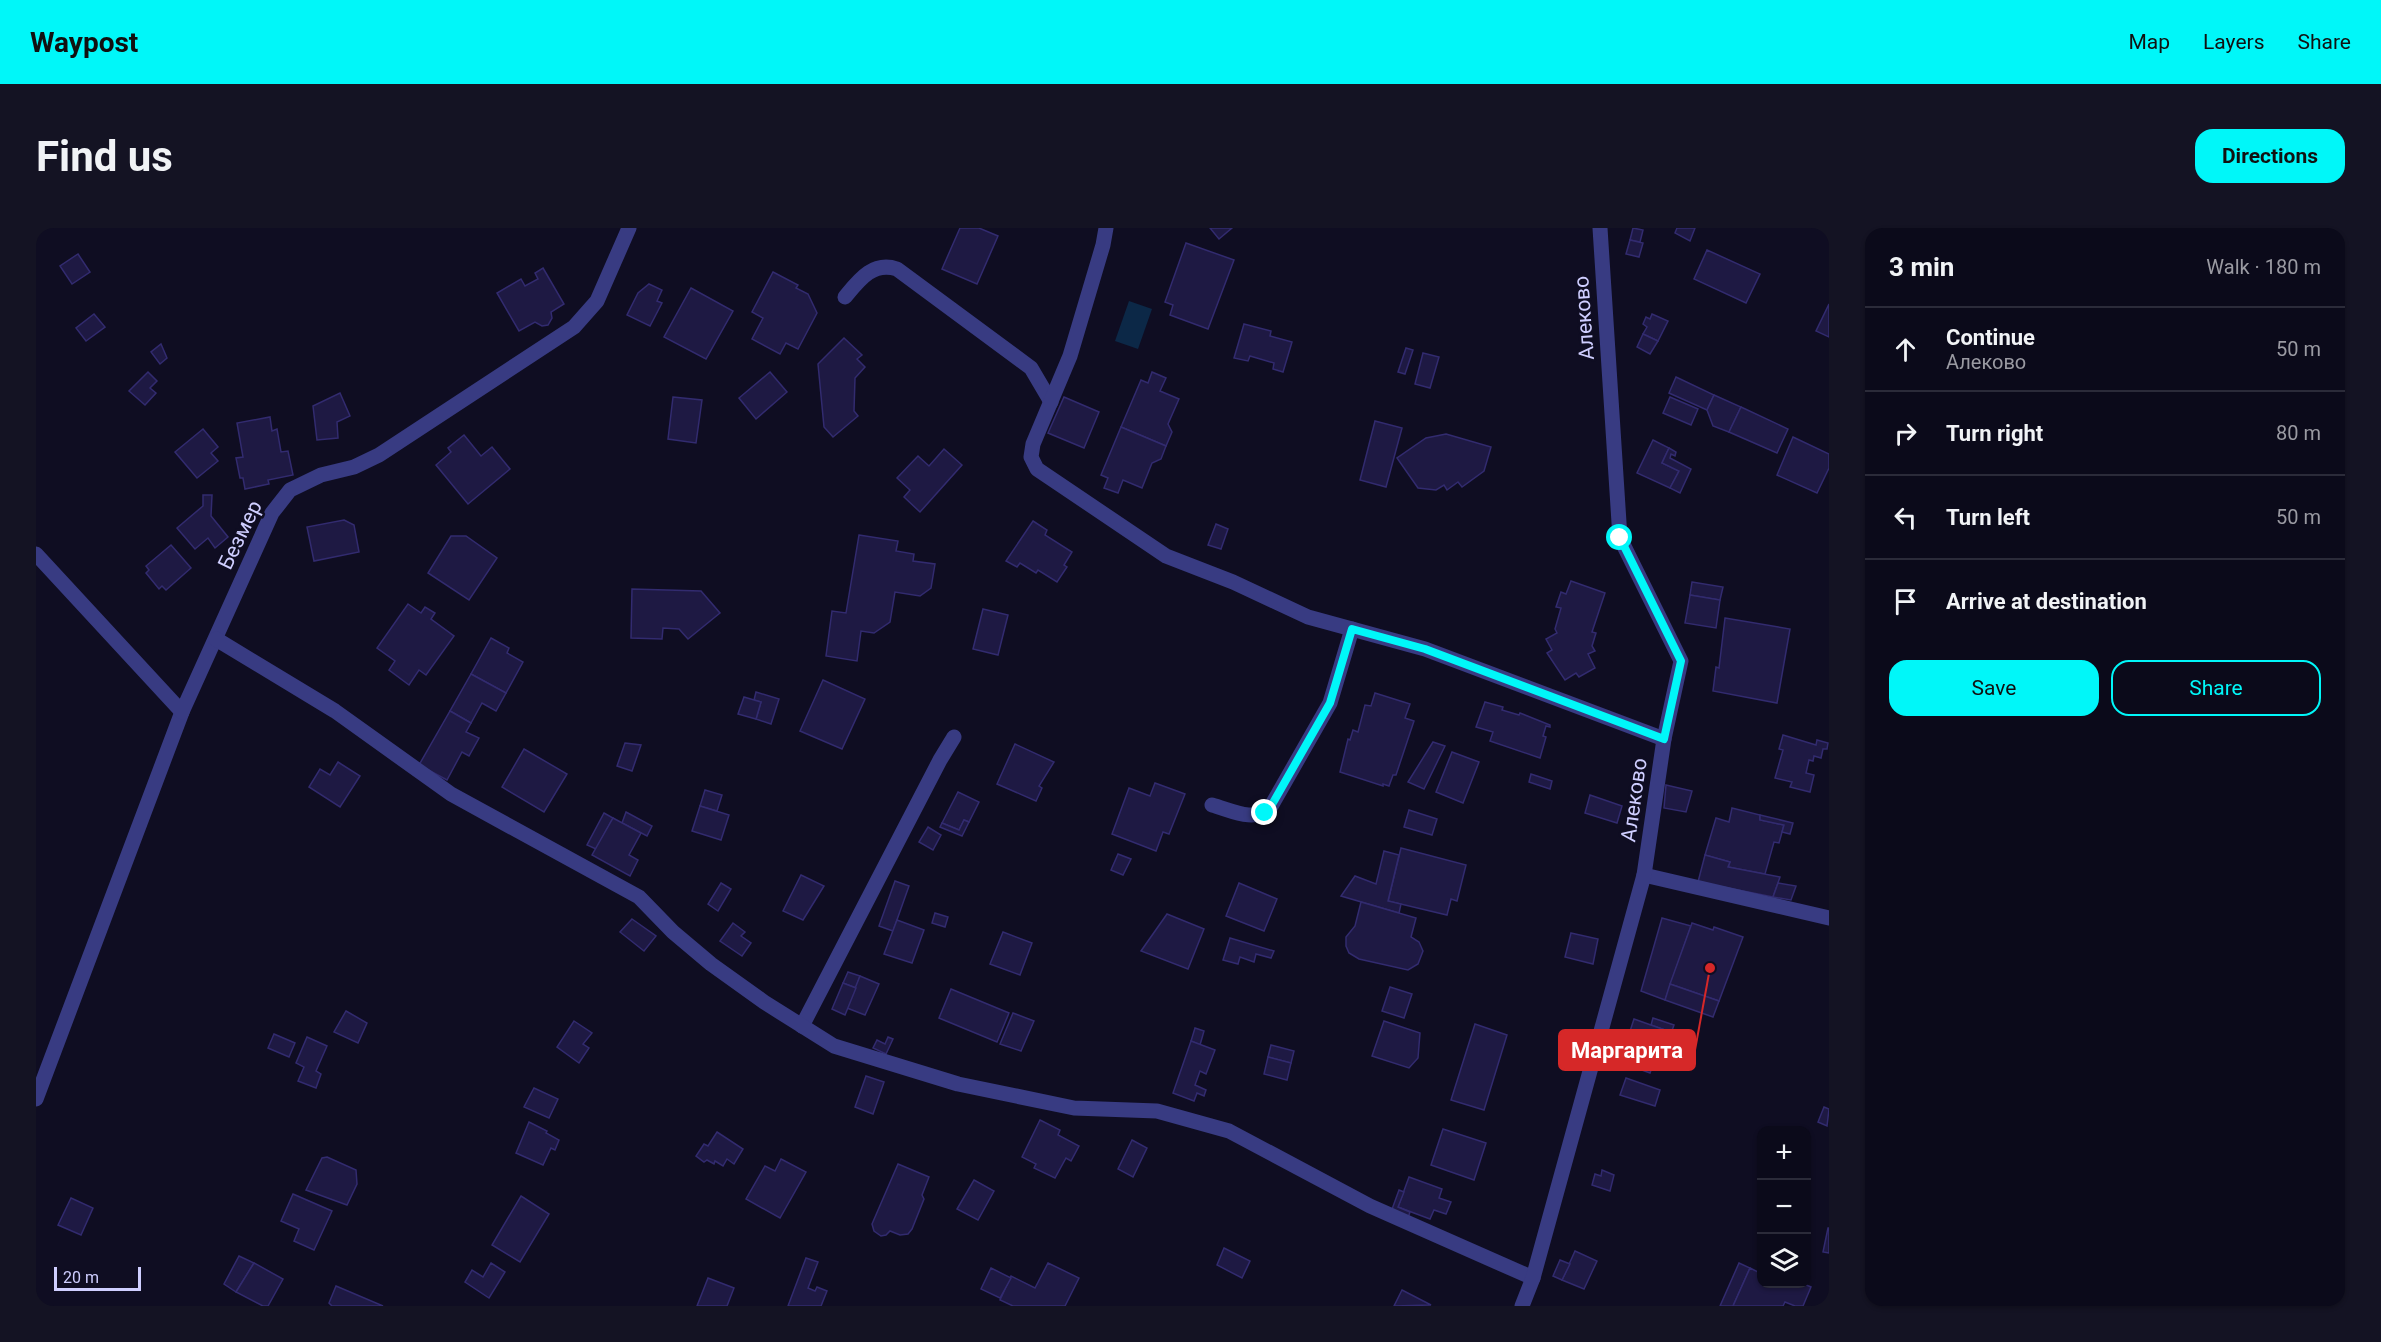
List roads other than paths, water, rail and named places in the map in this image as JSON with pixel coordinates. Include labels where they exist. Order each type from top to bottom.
[{"type":"street","name":"Безмер","points":[[36,1099],[182,712],[272,513],[290,490],[321,475],[354,467],[379,455],[574,327],[597,301],[629,228]]},
{"type":"street","points":[[1106,228],[1070,356],[1031,450],[1033,463],[1043,473],[1166,556],[1233,582],[1308,617],[1425,649],[1664,739]]},
{"type":"street","name":"Алеково","points":[[1522,1306],[1533,1278],[1644,875],[1664,739],[1681,661],[1620,538],[1600,228]]},
{"type":"street","points":[[845,297],[862,276],[872,270],[888,266],[897,269],[1031,368],[1051,402]]},
{"type":"street","points":[[36,555],[182,712]]},
{"type":"street","points":[[1212,805],[1252,816],[1265,813],[1270,808],[1330,703],[1352,629]]},
{"type":"street","points":[[216,639],[335,711],[451,794],[639,897],[673,932],[711,964],[764,1002],[834,1046],[958,1084],[1074,1108],[1157,1111],[1230,1131],[1370,1206],[1533,1278]]},
{"type":"street","points":[[802,1026],[954,737]]},
{"type":"street","points":[[1644,875],[1829,918]]},
{"type":"water","points":[[1129,301],[1152,309],[1138,349],[1115,341]]},
{"type":"place","name":"Маргарита","points":[[1710,968]]}]
